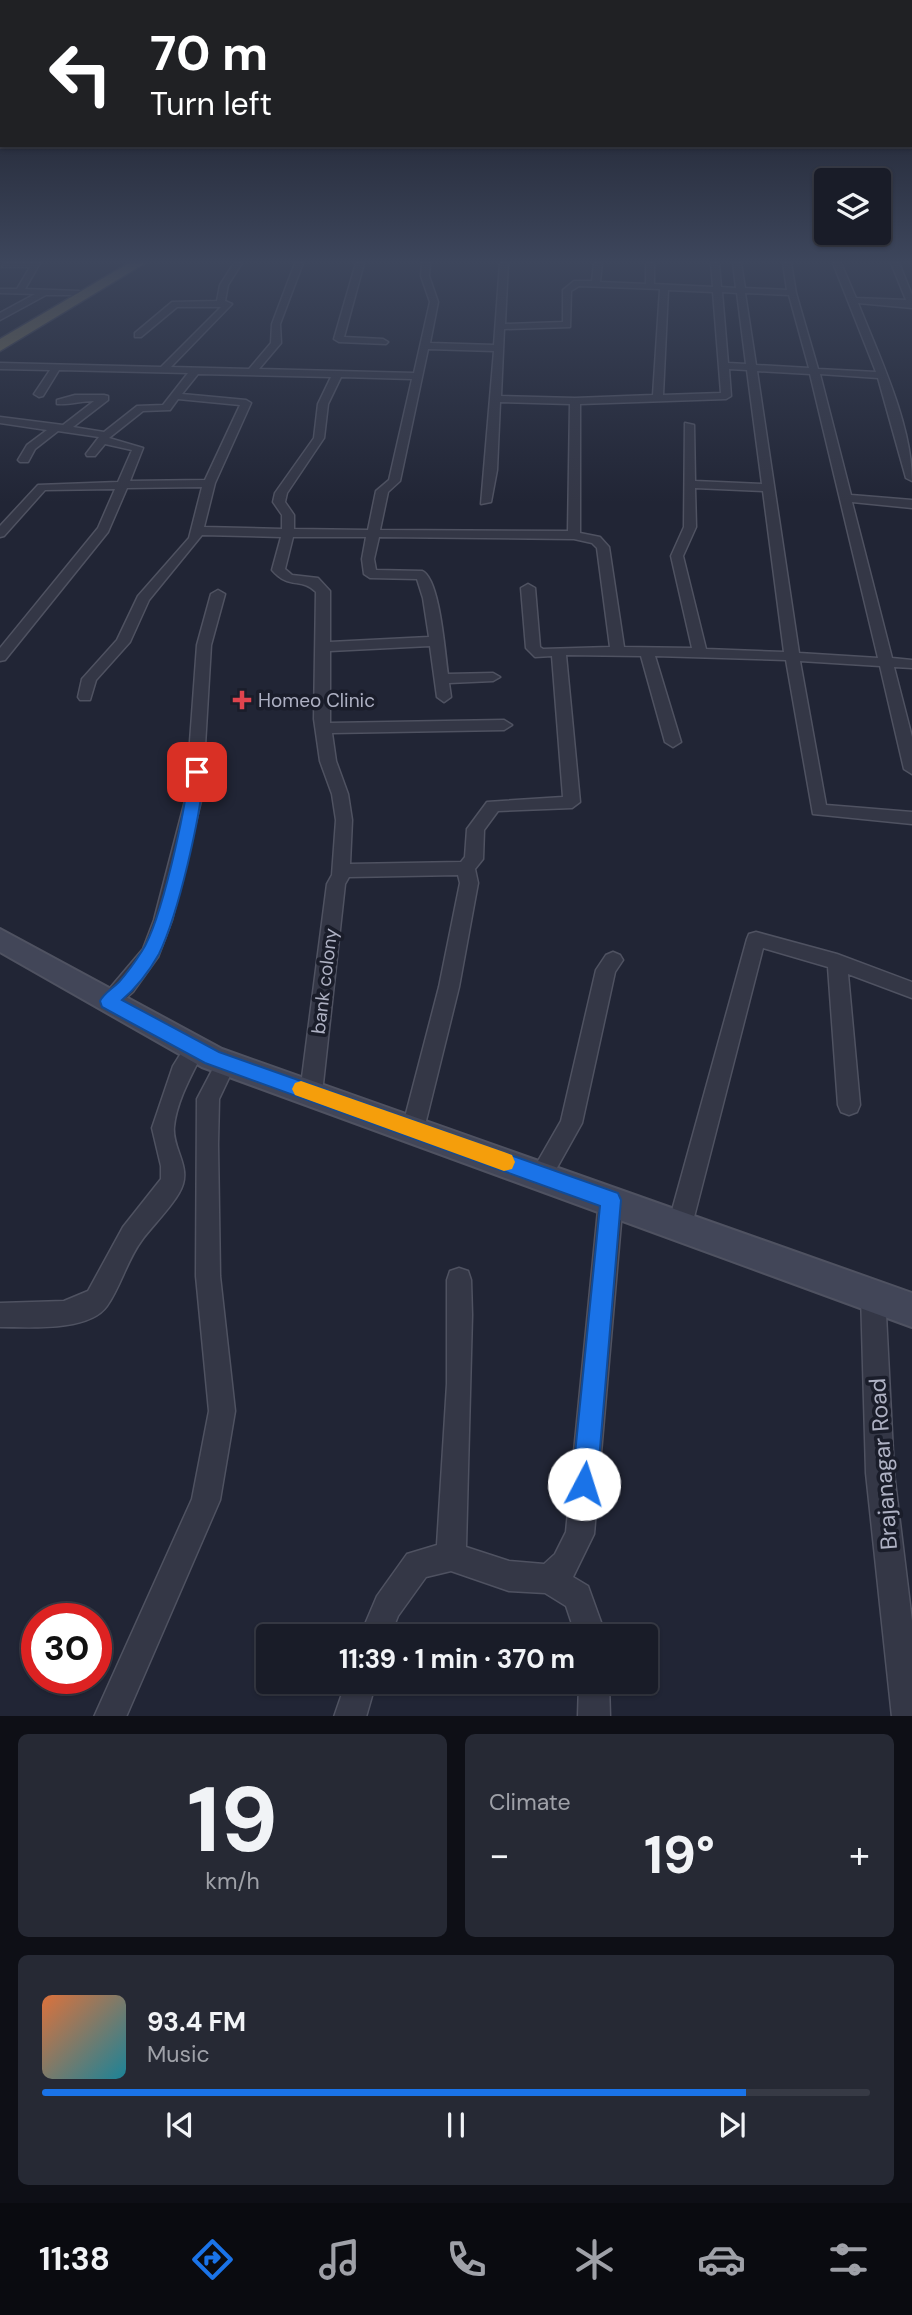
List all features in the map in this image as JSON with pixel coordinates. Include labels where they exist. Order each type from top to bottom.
[{"type":"street","points":[[164,369],[190,343]]},
{"type":"street","points":[[251,373],[275,343]]},
{"type":"street","points":[[424,343],[401,454],[394,481],[382,491],[368,559],[370,575],[422,575],[430,598],[444,697]]},
{"type":"street","points":[[485,502],[491,470],[497,343]]},
{"type":"street","points":[[658,398],[661,343]]},
{"type":"street","points":[[494,399],[575,401],[726,396],[723,343]]},
{"type":"street","points":[[747,343],[792,656],[818,810],[912,818]]},
{"type":"street","points":[[807,343],[912,769]]},
{"type":"street","points":[[870,343],[882,375],[912,478]]},
{"type":"street","points":[[423,346],[497,348]]},
{"type":"street","points":[[0,366],[418,376]]},
{"type":"street","points":[[724,366],[882,375]]},
{"type":"street","points":[[38,394],[56,368]]},
{"type":"street","points":[[91,454],[104,438],[141,408],[166,408],[196,370]]},
{"type":"street","points":[[288,533],[288,515],[279,502],[280,493],[285,481],[298,472],[320,439],[323,406],[337,374]]},
{"type":"street","points":[[85,697],[89,679],[123,642],[143,599],[198,531],[209,483],[246,404],[176,396]]},
{"type":"street","points":[[24,460],[31,447],[104,398],[75,398],[61,402]]},
{"type":"street","points":[[574,535],[575,401]]},
{"type":"street","points":[[0,420],[62,427],[138,446],[104,529],[0,657]]},
{"type":"street","points":[[689,425],[690,527],[677,556],[700,653]]},
{"type":"street","points":[[0,533],[42,487],[209,483]]},
{"type":"street","points":[[690,484],[769,488]]},
{"type":"street","points":[[846,498],[912,504]]},
{"type":"street","points":[[198,531],[574,535],[596,540],[603,547],[618,651]]},
{"type":"street","name":"bank colony","points":[[288,533],[278,570],[288,579],[313,581],[323,591],[321,647],[324,728],[328,761],[340,794],[344,820],[342,873],[336,884],[311,1093]]},
{"type":"street","points":[[528,588],[533,648],[540,654],[559,651],[700,653],[912,664]]},
{"type":"street","points":[[109,1001],[126,986],[151,953],[163,920],[194,797],[204,645],[218,594]]},
{"type":"street","points":[[321,647],[436,641]]},
{"type":"street","points":[[342,873],[466,868],[474,859],[476,829],[493,806],[572,802],[559,651]]},
{"type":"street","points":[[647,652],[673,742]]},
{"type":"street","points":[[441,679],[493,677]]},
{"type":"street","points":[[324,728],[504,725]]},
{"type":"street","points":[[413,1129],[449,987],[469,883],[466,868]]},
{"type":"street","points":[[0,939],[226,1063],[912,1310]]},
{"type":"street","points":[[680,1225],[756,939],[837,962],[912,990]]},
{"type":"street","points":[[541,1175],[572,1123],[606,970],[613,960]]},
{"type":"street","points":[[837,962],[849,1105]]},
{"type":"street","points":[[0,1315],[65,1312],[89,1306],[97,1300],[131,1235],[172,1182],[172,1162],[168,1158],[163,1128],[180,1072],[195,1048]]},
{"type":"street","points":[[110,1716],[205,1500],[222,1411],[208,1276],[207,1144],[208,1099],[226,1063]]},
{"type":"street","points":[[549,1578],[565,1564],[580,1534],[611,1200]]},
{"type":"street","points":[[451,1557],[458,1439],[461,1328],[459,1280]]},
{"type":"street","name":"Brajanagar Road","points":[[873,1294],[880,1473],[908,1716]]},
{"type":"street","points":[[380,1624],[387,1606],[417,1564],[451,1557],[509,1576],[549,1578],[578,1596],[587,1624]]},
{"type":"street","points":[[350,1716],[357,1694]]},
{"type":"street","points":[[594,1694],[594,1716]]},
{"type":"slow traffic","points":[[301,1089],[504,1162]]},
{"type":"place","name":"Homeo Clinic","points":[[242,700]]},
{"type":"route","points":[[197,772],[194,797],[163,920],[151,953],[126,986],[109,1001],[212,1058],[611,1200],[584,1484]]}]
